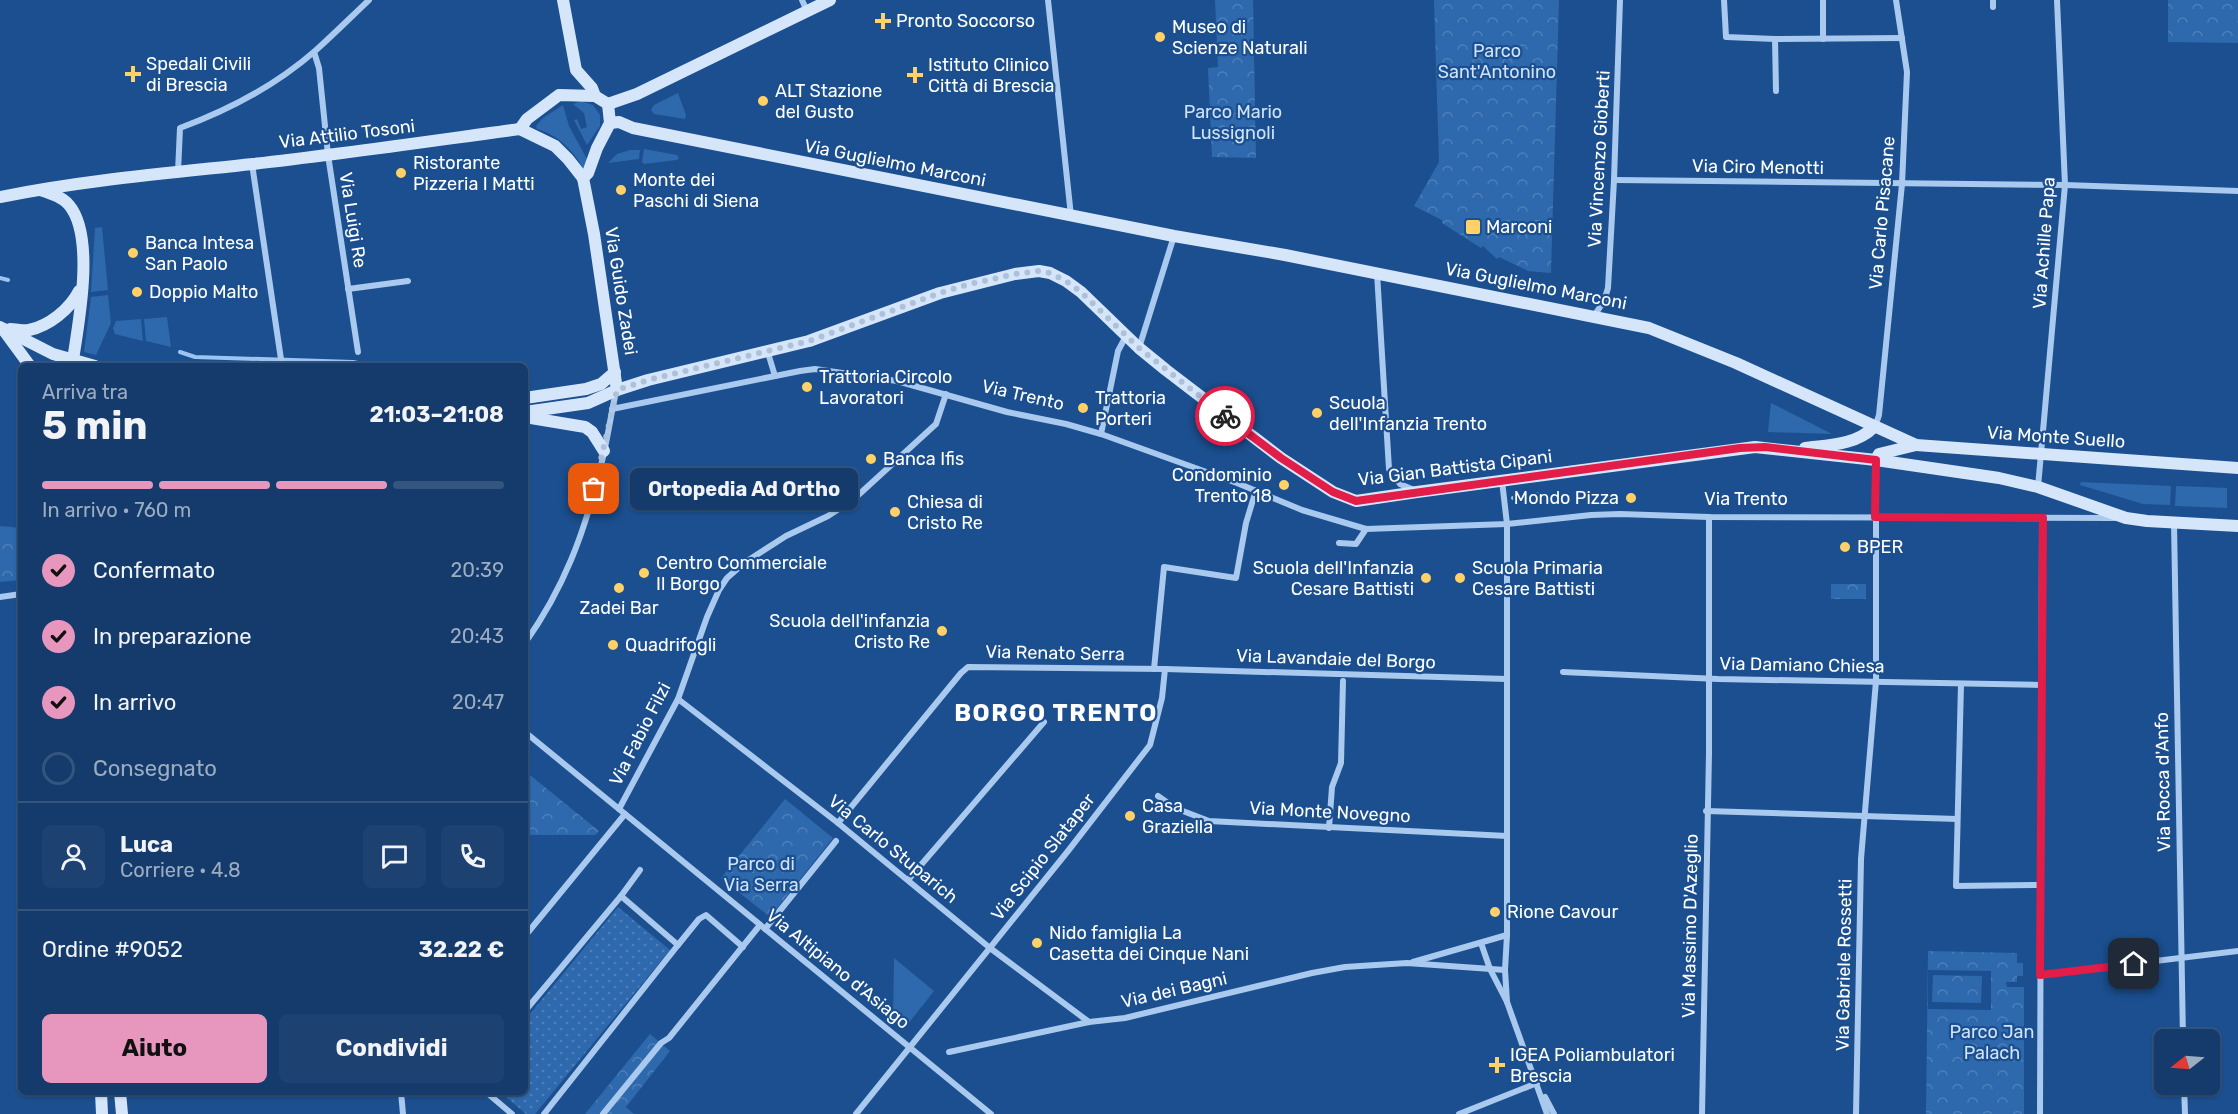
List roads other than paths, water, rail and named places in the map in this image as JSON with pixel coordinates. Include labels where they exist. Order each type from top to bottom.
[{"type":"main road","points":[[562,0],[576,70],[592,88],[595,96]]},
{"type":"main road","points":[[608,104],[637,94],[804,6],[830,0]]},
{"type":"main road","points":[[559,95],[595,96],[608,104],[610,123],[597,148],[588,173],[583,178],[555,146],[520,129],[527,119],[559,95]]},
{"type":"main road","name":"Via Guglielmo Marconi","points":[[610,123],[619,122],[633,129],[1649,328],[1736,363],[1874,427]]},
{"type":"main road","name":"Via Attilio Tosoni","points":[[0,197],[39,189],[328,155],[520,129]]},
{"type":"main road","name":"Via Guido Zadei","points":[[583,178],[594,234],[617,390]]},
{"type":"main road","points":[[1,329],[73,363],[83,282],[83,252],[75,213],[68,203],[39,189]]},
{"type":"main road","name":"Via Gian Battista Cipani","points":[[617,390],[648,380],[768,353],[809,341],[940,293],[1015,274],[1039,271],[1050,273],[1081,292],[1139,348],[1281,458],[1333,492],[1356,501],[1740,448],[1755,447],[1876,460]]},
{"type":"main road","points":[[1,329],[29,330],[53,319],[74,302],[83,282]]},
{"type":"main road","points":[[1,329],[28,363]]},
{"type":"main road","points":[[528,398],[586,389],[601,384],[615,372]]},
{"type":"main road","points":[[528,412],[588,403],[617,390]]},
{"type":"main road","points":[[528,418],[585,427],[592,432],[604,451]]},
{"type":"main road","points":[[1791,451],[1850,441],[1868,434],[1874,427]]},
{"type":"main road","name":"Via Monte Suello","points":[[1874,427],[1916,445],[2238,468]]},
{"type":"main road","points":[[1916,445],[1879,454],[1876,460],[2000,478],[2038,487]]},
{"type":"main road","name":"Via Trento","points":[[2038,487],[2126,518],[2238,526]]},
{"type":"main road","points":[[100,1095],[102,1114]]},
{"type":"main road","points":[[120,1095],[122,1114]]},
{"type":"street","points":[[178,172],[180,128],[242,101],[314,52],[369,0]]},
{"type":"street","points":[[1048,0],[1072,216]]},
{"type":"street","name":"Via Vincenzo Gioberti","points":[[1594,316],[1604,301],[1608,288],[1620,0]]},
{"type":"street","points":[[1724,0],[1726,37],[1902,38]]},
{"type":"street","points":[[1823,0],[1823,39]]},
{"type":"street","name":"Via Carlo Pisacane","points":[[1874,427],[1879,415],[1902,184],[1907,72],[1896,0]]},
{"type":"street","name":"Via Achille Papa","points":[[2038,487],[2065,185],[2056,0]]},
{"type":"street","points":[[1775,39],[1776,91]]},
{"type":"street","name":"Via Luigi Re","points":[[314,52],[319,68],[328,155],[358,352]]},
{"type":"street","points":[[252,164],[282,363]]},
{"type":"street","name":"Via Ciro Menotti","points":[[1614,180],[2065,185],[2238,191]]},
{"type":"street","points":[[1139,348],[1174,236]]},
{"type":"street","points":[[1377,273],[1389,469],[1400,484],[1417,492]]},
{"type":"street","name":"Via Luigi Re","points":[[348,289],[408,280]]},
{"type":"street","points":[[1101,434],[1118,351],[1126,335]]},
{"type":"street","points":[[768,353],[775,376]]},
{"type":"street","name":"Via Trento","points":[[612,409],[815,369],[897,381],[1007,412],[1101,434],[1256,490],[1302,510],[1366,529],[1508,524],[1591,515],[2126,518]]},
{"type":"street","name":"Via Guido Zadei","points":[[528,638],[557,593],[569,568],[584,525],[604,451],[617,390]]},
{"type":"street","name":"Via Fabio Filzi","points":[[619,809],[678,699],[707,616],[718,590],[727,578],[744,563],[786,536],[828,516],[854,499],[931,429],[939,417],[946,394]]},
{"type":"street","name":"Via Gabriele Rossetti","points":[[1856,1114],[1861,859],[1876,681],[1876,460]]},
{"type":"street","points":[[1502,481],[1508,524],[1505,970],[1507,1002]]},
{"type":"street","points":[[1154,669],[1163,575],[1161,566],[1236,578],[1246,523],[1256,490]]},
{"type":"street","name":"Via Massimo D'Azeglio","points":[[1702,1114],[1710,517]]},
{"type":"street","points":[[2040,1114],[2043,518]]},
{"type":"street","name":"Via Rocca d'Anfo","points":[[2174,523],[2183,1029]]},
{"type":"street","points":[[1339,543],[1356,544],[1366,529]]},
{"type":"street","points":[[0,597],[18,594]]},
{"type":"street","name":"Via Renato Serra","points":[[838,823],[968,667],[1165,669]]},
{"type":"street","name":"Via Lavandaie del Borgo","points":[[1165,669],[1507,679]]},
{"type":"street","name":"Via Scipio Slataper","points":[[856,1114],[1149,745],[1162,698],[1165,669]]},
{"type":"street","name":"Via Damiano Chiesa","points":[[1563,672],[1708,679],[2041,686]]},
{"type":"street","points":[[1329,828],[1332,787],[1341,763],[1343,681]]},
{"type":"street","points":[[1961,684],[1956,886],[2040,885]]},
{"type":"street","name":"Via Carlo Stuparich","points":[[678,699],[838,823],[990,948],[1089,1022]]},
{"type":"street","points":[[908,880],[1044,722]]},
{"type":"street","name":"Via Altipiano d'Asiago","points":[[528,734],[991,1114]]},
{"type":"street","name":"Via Monte Novegno","points":[[1158,796],[1175,808],[1209,821],[1507,836]]},
{"type":"street","name":"Via Massimo D'Azeglio","points":[[1706,811],[1957,819]]},
{"type":"street","name":"Via Fabio Filzi","points":[[528,932],[626,814]]},
{"type":"street","points":[[603,1114],[661,1043],[669,1038],[743,947],[763,927],[836,841]]},
{"type":"street","points":[[528,1007],[640,870]]},
{"type":"street","points":[[621,896],[678,945]]},
{"type":"street","points":[[544,1114],[699,919],[706,915],[743,947]]},
{"type":"street","name":"Via dei Bagni","points":[[1407,963],[1507,935]]},
{"type":"street","points":[[1481,943],[1490,969],[1507,1002],[1547,1114]]},
{"type":"street","points":[[2040,975],[2238,951]]},
{"type":"street","name":"Via dei Bagni","points":[[949,1052],[1089,1022],[1125,1018],[1345,967],[1407,963],[1505,970]]},
{"type":"street","points":[[1459,1114],[1537,1083]]},
{"type":"street","points":[[1537,1083],[1554,1114]]},
{"type":"street","points":[[401,1095],[403,1114]]},
{"type":"street","points":[[490,1095],[512,1114]]},
{"type":"street","points":[[2184,1095],[2185,1114]]},
{"type":"waterway","points":[[0,278],[8,280]]},
{"type":"waterway","points":[[180,352],[195,357],[358,363]]},
{"type":"waterway","points":[[1513,498],[1542,494]]},
{"type":"place","name":"Pronto Soccorso","points":[[883,21]]},
{"type":"place","name":"Museo di Scienze Naturali","points":[[1160,37]]},
{"type":"place","name":"Spedali Civili di Brescia","points":[[133,74]]},
{"type":"place","name":"Istituto Clinico Città di Brescia","points":[[915,75]]},
{"type":"place","name":"ALT Stazione del Gusto","points":[[763,101]]},
{"type":"place","name":"Ristorante Pizzeria I Matti","points":[[401,173]]},
{"type":"place","name":"Monte dei Paschi di Siena","points":[[621,190]]},
{"type":"place","name":"Marconi","points":[[1473,227]]},
{"type":"place","name":"Banca Intesa San Paolo","points":[[133,253]]},
{"type":"place","name":"Doppio Malto","points":[[137,292]]},
{"type":"place","name":"Trattoria Circolo Lavoratori","points":[[807,387]]},
{"type":"place","name":"Trattoria Porteri","points":[[1083,408]]},
{"type":"place","name":"Scuola dell'Infanzia Trento","points":[[1317,413]]},
{"type":"place","name":"Banca Ifis","points":[[871,459]]},
{"type":"place","name":"Condominio Trento 18","points":[[1284,485]]},
{"type":"place","name":"Ortopedia Ad Ortho","points":[[594,489]]},
{"type":"place","name":"Mondo Pizza","points":[[1631,498]]},
{"type":"place","name":"Chiesa di Cristo Re","points":[[895,512]]},
{"type":"place","name":"BPER","points":[[1845,547]]},
{"type":"place","name":"Centro Commerciale Il Borgo","points":[[644,573]]},
{"type":"place","name":"Scuola dell'Infanzia Cesare Battisti","points":[[1426,578]]},
{"type":"place","name":"Scuola Primaria Cesare Battisti","points":[[1460,578]]},
{"type":"place","name":"Zadei Bar","points":[[619,588]]},
{"type":"place","name":"Scuola dell'infanzia Cristo Re","points":[[942,631]]},
{"type":"place","name":"Quadrifogli","points":[[613,645]]},
{"type":"place","name":"Casa Graziella","points":[[1130,816]]},
{"type":"place","name":"Rione Cavour","points":[[1495,912]]},
{"type":"place","name":"Nido famiglia La Casetta dei Cinque Nani","points":[[1037,943]]},
{"type":"place","name":"IGEA Poliambulatori Brescia","points":[[1497,1065]]},
{"type":"district","name":"BORGO TRENTO","points":[[1056,713]]},
{"type":"park label","name":"Parco Sant'Antonino","points":[[1497,61]]},
{"type":"park label","name":"Parco Mario Lussignoli","points":[[1233,122]]},
{"type":"park label","name":"Parco di Via Serra","points":[[761,874]]},
{"type":"park label","name":"Parco Jan Palach","points":[[1992,1042]]}]
